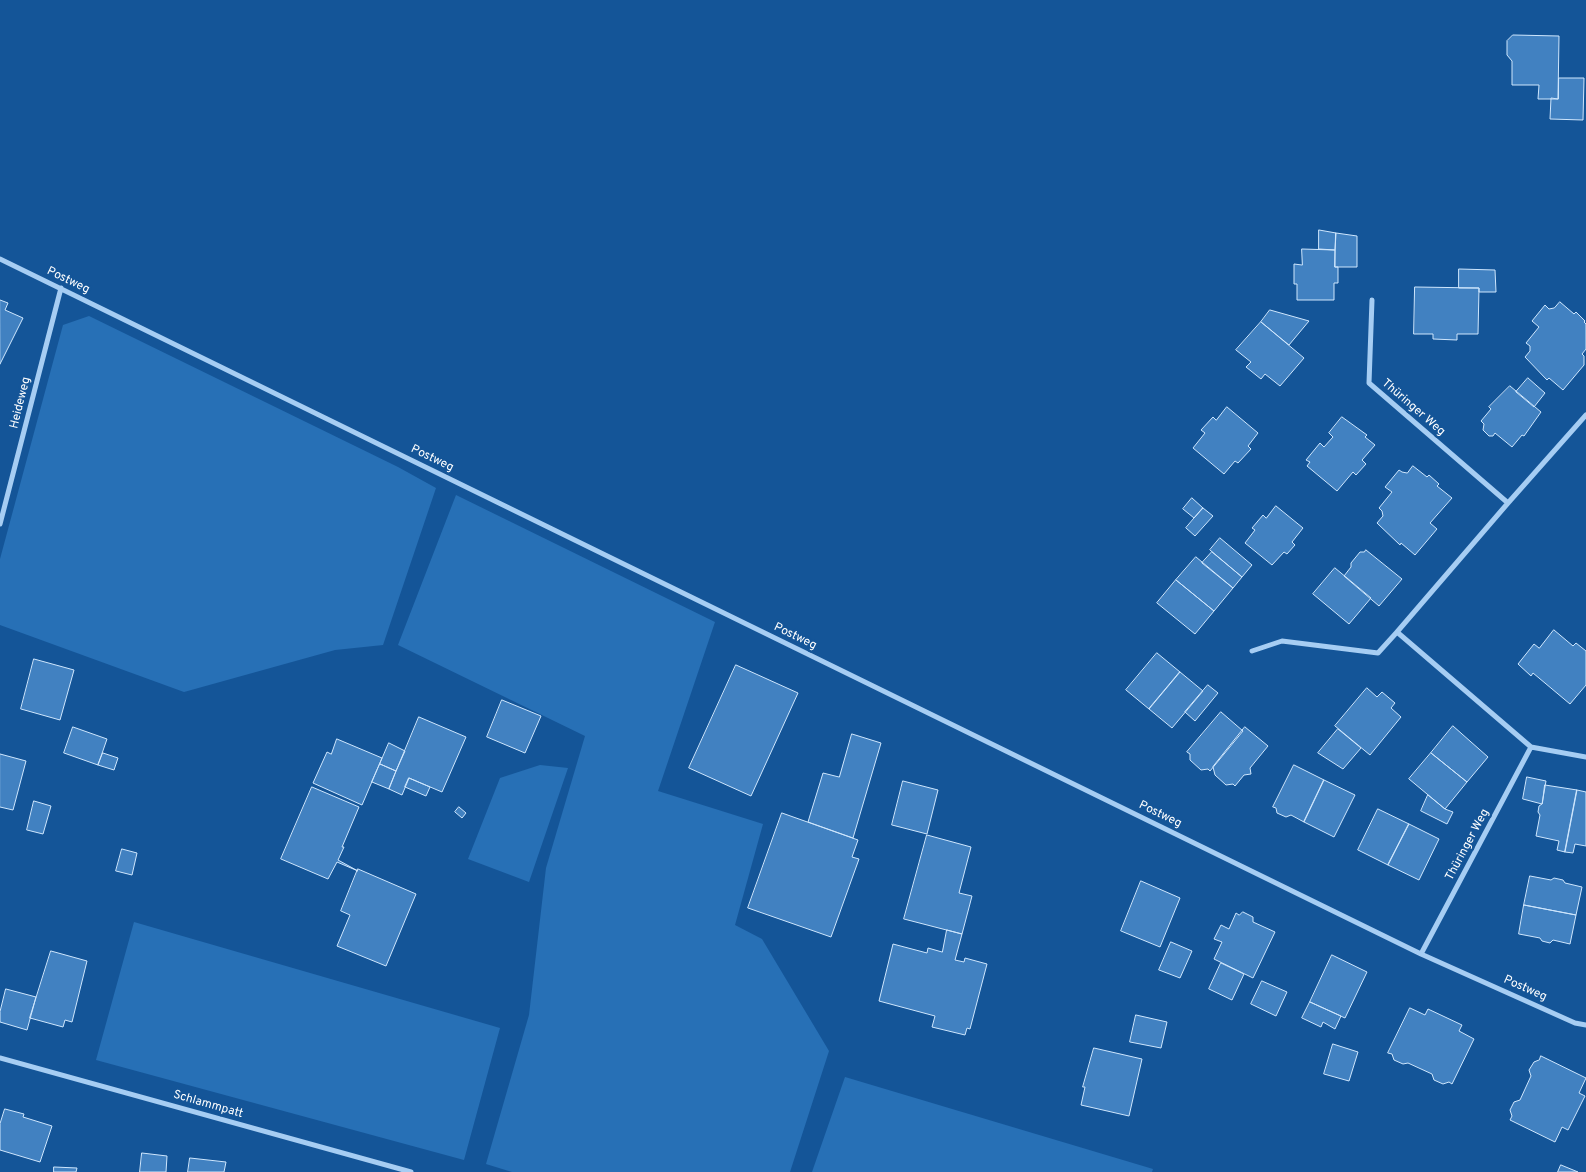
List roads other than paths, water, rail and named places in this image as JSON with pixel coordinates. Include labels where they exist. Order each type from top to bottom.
[{"type":"street","name":"Postweg","points":[[0,258],[1421,954],[1575,1023],[1586,1025]]},
{"type":"street","name":"Heideweg","points":[[0,524],[61,288]]},
{"type":"street","name":"Thüringer Weg","points":[[1372,300],[1369,383],[1508,503]]},
{"type":"street","points":[[1252,651],[1282,641],[1378,653],[1586,415]]},
{"type":"street","points":[[1397,632],[1532,747],[1586,757]]},
{"type":"street","name":"Thüringer Weg","points":[[1421,954],[1532,747]]},
{"type":"street","name":"Schlammpatt","points":[[0,1058],[411,1172]]}]
